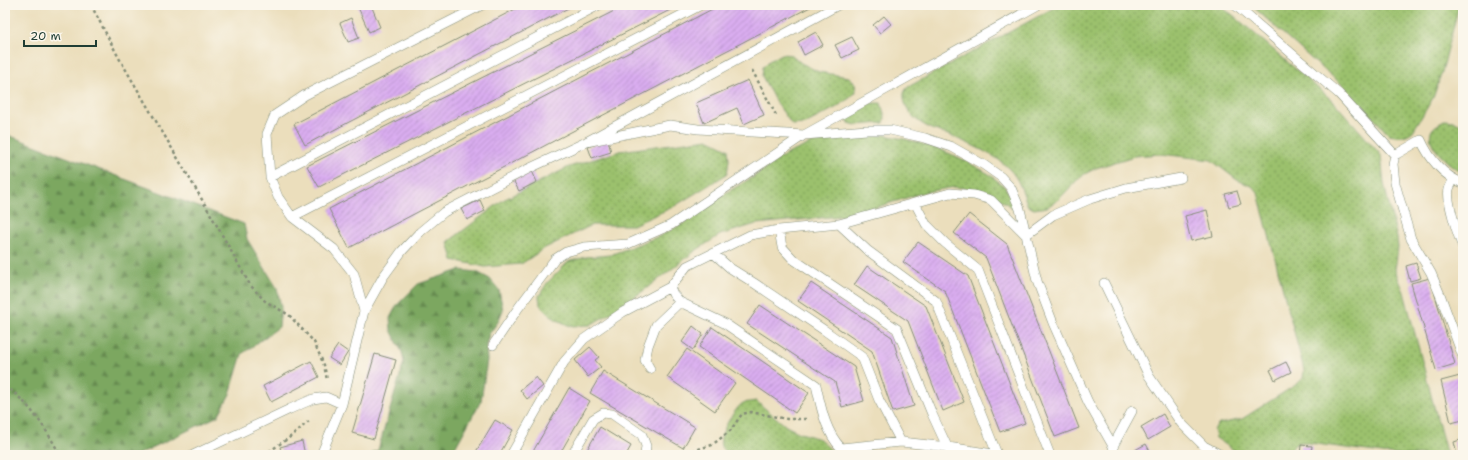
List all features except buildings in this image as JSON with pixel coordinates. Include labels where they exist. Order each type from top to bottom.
[{"type":"lane","points":[[364,311],[354,274],[334,249],[292,217],[278,197],[270,177],[267,134],[275,115],[305,95],[482,5]]},
{"type":"lane","points":[[270,177],[600,5]]},
{"type":"lane","points":[[292,217],[701,5]]},
{"type":"lane","points":[[321,455],[342,404],[364,311],[383,277],[402,251],[420,232],[444,212],[528,169],[586,142],[838,5]]},
{"type":"lane","points":[[493,345],[555,259],[566,252],[584,247],[628,244],[671,225],[804,135],[1038,5]]},
{"type":"lane","points":[[1235,5],[1339,94],[1395,155]]},
{"type":"lane","points":[[586,142],[670,125],[698,129],[804,135],[867,130],[890,130],[925,138],[952,147],[984,165],[1001,177],[1011,188],[1020,209],[1037,281],[1053,323],[1088,402],[1114,451]]},
{"type":"lane","points":[[1463,183],[1453,180],[1444,173],[1427,152],[1421,140],[1395,155],[1393,164],[1395,183],[1412,240],[1431,273],[1442,297],[1463,357]]},
{"type":"lane","points":[[1026,235],[1052,215],[1104,194],[1126,188],[1181,178]]},
{"type":"lane","points":[[1453,180],[1449,188],[1449,193],[1452,212],[1463,247]]},
{"type":"lane","points":[[511,455],[564,362],[584,339],[623,312],[670,287],[687,266],[750,235],[779,230],[840,224],[950,193],[974,195],[991,200],[1026,235]]},
{"type":"lane","points":[[915,203],[926,224],[945,243],[978,270],[1050,455]]},
{"type":"lane","points":[[670,287],[673,294],[680,302],[724,323],[816,385],[824,418],[833,439],[841,448],[901,442],[950,451],[998,454],[936,301],[867,250],[840,224]]},
{"type":"lane","points":[[779,230],[782,248],[793,259],[897,330],[932,414],[950,451]]},
{"type":"lane","points":[[713,253],[730,268],[824,330],[862,358],[879,400],[901,442]]},
{"type":"lane","points":[[1104,283],[1149,376],[1181,423],[1204,446],[1220,455]]},
{"type":"lane","points":[[650,369],[645,360],[648,346],[656,325],[680,302]]},
{"type":"lane","points":[[193,455],[313,399],[326,397],[342,404]]},
{"type":"lane","points":[[1114,451],[1132,411]]},
{"type":"lane","points":[[572,455],[593,419],[603,413],[612,414],[642,435],[646,446],[645,455]]},
{"type":"path","points":[[91,5],[118,58],[211,215],[250,285],[265,301],[289,315],[314,342],[324,365],[327,380],[326,397],[322,409],[293,435],[264,455]]},
{"type":"path","points":[[744,55],[786,134]]},
{"type":"path","points":[[5,386],[25,404],[46,429],[60,455]]},
{"type":"path","points":[[668,455],[678,454],[712,445],[730,431],[742,414],[751,412],[787,419],[824,418]]},
{"type":"green space","points":[[1059,5],[1218,5],[1233,15],[1334,102],[1381,155],[1384,184],[1397,238],[1398,248],[1395,270],[1404,292],[1446,452],[1445,455],[1397,455],[1302,442],[1293,446],[1290,455],[1241,455],[1216,438],[1214,430],[1219,424],[1242,419],[1297,384],[1303,378],[1304,370],[1258,193],[1252,186],[1237,180],[1211,160],[1161,154],[1134,156],[1096,168],[1081,176],[1058,200],[1047,207],[1034,209],[1028,206],[1015,177],[999,160],[992,155],[956,138],[926,126],[909,111],[905,103],[904,96],[904,92],[908,87]]},
{"type":"green space","points":[[1251,5],[1459,5],[1442,72],[1433,98],[1413,131],[1399,136],[1389,135],[1345,87]]},
{"type":"green space","points":[[782,54],[792,55],[801,63],[819,72],[849,77],[855,83],[856,92],[837,107],[805,124],[792,125],[774,99],[762,76],[763,67],[769,61]]},
{"type":"green space","points":[[871,103],[881,103],[885,117],[884,123],[856,125],[849,123],[846,119]]},
{"type":"green space","points":[[1446,120],[1453,121],[1463,126],[1463,173],[1441,156],[1432,144],[1430,138],[1433,128]]},
{"type":"green space","points":[[5,134],[244,224],[247,239],[277,288],[281,307],[279,327],[242,354],[230,394],[218,416],[137,455],[5,455]]},
{"type":"green space","points":[[885,135],[913,141],[939,149],[962,159],[989,174],[1005,187],[1011,196],[1012,207],[996,197],[978,190],[955,187],[925,192],[868,210],[841,216],[756,224],[720,235],[695,251],[616,310],[590,325],[570,326],[555,319],[540,305],[539,296],[547,283],[568,262],[586,257],[610,255],[660,236],[688,221],[724,194],[755,176],[785,155],[812,143],[849,137]]},
{"type":"green space","points":[[708,139],[728,149],[729,160],[727,174],[673,207],[633,225],[592,225],[545,248],[521,264],[485,267],[453,260],[448,242],[503,200],[569,167],[620,151]]},
{"type":"green space","points":[[460,270],[477,272],[490,279],[499,290],[503,310],[498,322],[489,334],[486,345],[487,360],[481,401],[451,455],[370,455],[378,450],[404,362],[402,352],[391,330],[390,318],[397,305],[418,284]]},
{"type":"green space","points":[[756,401],[786,426],[798,432],[820,439],[834,453],[841,455],[733,455],[726,452],[722,448],[720,441],[724,429],[736,410],[743,403]]}]
